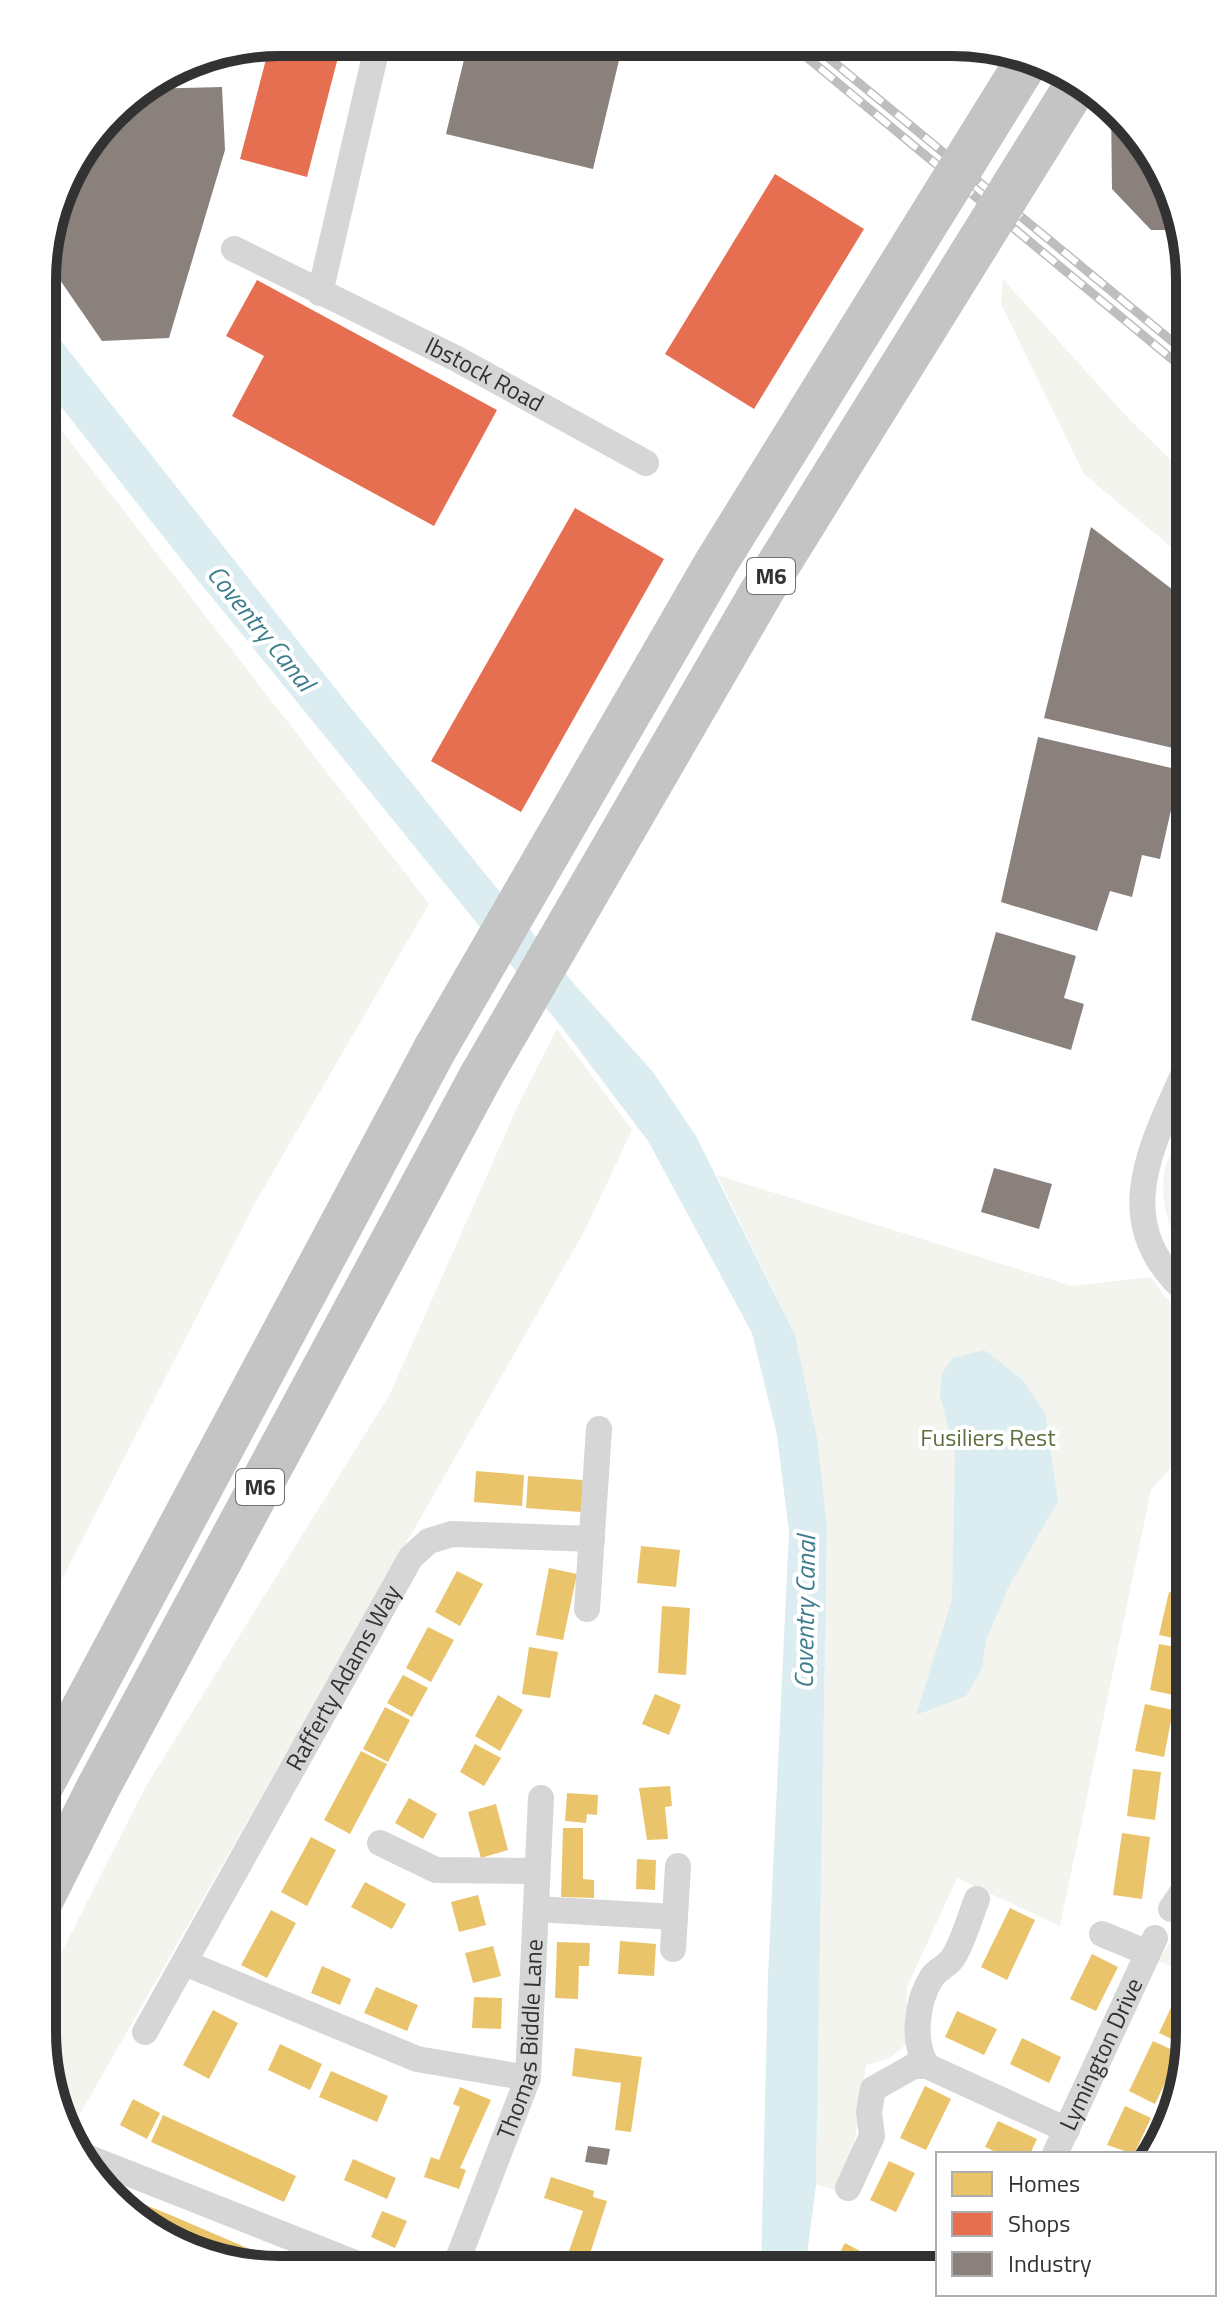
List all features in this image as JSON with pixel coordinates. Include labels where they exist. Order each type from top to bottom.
[{"type":"highway","name":"M6","points":[[56,1759],[435,1049],[716,563],[1023,68]]},
{"type":"highway","name":"M6","points":[[56,1871],[105,1774],[481,1076],[762,591],[1072,92]]},
{"type":"street","points":[[320,293],[375,56]]},
{"type":"street","name":"Ibstock Road","points":[[234,249],[457,359],[646,463]]},
{"type":"street","points":[[1176,1091],[1144,1165],[1141,1205],[1154,1251],[1176,1278]]},
{"type":"street","points":[[587,1609],[599,1429]]},
{"type":"street","name":"Rafferty Adams Way","points":[[145,2032],[411,1557],[429,1541],[452,1534],[592,1539]]},
{"type":"street","name":"Thomas Biddle Lane","points":[[459,2256],[528,2078],[541,1798]]},
{"type":"street","points":[[380,1843],[436,1870],[537,1871]]},
{"type":"street","points":[[673,1949],[678,1866]]},
{"type":"street","points":[[927,2066],[918,2045],[918,2022],[925,1994],[933,1975],[954,1956],[977,1899]]},
{"type":"street","points":[[1171,1909],[1176,1902]]},
{"type":"street","points":[[536,1909],[675,1917]]},
{"type":"street","name":"Lymington Drive","points":[[1056,2152],[1152,1946],[1102,1934]]},
{"type":"street","points":[[185,1963],[417,2059],[528,2078]]},
{"type":"street","points":[[848,2188],[872,2136],[869,2112],[873,2089],[914,2066],[927,2066],[1067,2130]]},
{"type":"street","points":[[98,2161],[338,2256]]},
{"type":"green space","points":[[1003,279],[1128,418],[1176,465],[1176,551],[1084,474],[1001,304]]},
{"type":"green space","points":[[56,423],[429,904],[255,1203],[56,1591]]},
{"type":"green space","points":[[557,1029],[632,1130],[585,1230],[80,2114],[71,2110],[58,2061],[56,1963],[146,1786],[390,1394],[520,1101]]},
{"type":"green space","points":[[1176,1147],[1176,1242],[1164,1198],[1163,1179],[1167,1161]]},
{"type":"green space","name":"Fusiliers Rest","points":[[717,1175],[1072,1286],[1151,1277],[1165,1297],[1176,1306],[1176,1462],[1151,1490],[1060,1926],[957,1878],[907,1987],[906,2044],[890,2058],[866,2065],[854,2146],[839,2190],[816,2185],[827,1527],[795,1335]]},
{"type":"green space","points":[[1176,1932],[1176,1969],[1159,1961]]},
{"type":"water","name":"Coventry Canal","points":[[56,334],[343,698],[575,985],[653,1072],[696,1136],[795,1335],[817,1438],[827,1527],[816,2185],[807,2256],[761,2256],[768,1976],[789,1532],[777,1435],[752,1333],[648,1141],[564,1030],[192,573],[56,400]]},
{"type":"water","points":[[984,1350],[1022,1379],[1045,1413],[1058,1501],[1008,1588],[986,1640],[982,1668],[966,1696],[916,1715],[952,1600],[955,1453],[940,1396],[942,1373],[953,1358]]},
{"type":"building: Homes","points":[[476,1471],[524,1475],[522,1506],[474,1502]]},
{"type":"building: Homes","points":[[528,1476],[583,1480],[581,1512],[526,1508]]},
{"type":"building: Homes","points":[[641,1546],[680,1550],[676,1587],[637,1583]]},
{"type":"building: Homes","points":[[549,1568],[577,1574],[563,1640],[536,1635]]},
{"type":"building: Homes","points":[[457,1571],[483,1584],[460,1626],[435,1612]]},
{"type":"building: Homes","points":[[1169,1592],[1176,1593],[1176,1639],[1159,1635]]},
{"type":"building: Homes","points":[[662,1606],[690,1608],[686,1675],[658,1673]]},
{"type":"building: Homes","points":[[428,1627],[454,1640],[431,1682],[406,1668]]},
{"type":"building: Homes","points":[[1159,1644],[1176,1647],[1176,1696],[1150,1690]]},
{"type":"building: Homes","points":[[529,1647],[558,1652],[550,1698],[522,1694]]},
{"type":"building: Homes","points":[[403,1675],[428,1688],[412,1717],[387,1703]]},
{"type":"building: Homes","points":[[655,1694],[681,1705],[669,1735],[642,1724]]},
{"type":"building: Homes","points":[[498,1695],[523,1710],[500,1751],[475,1736]]},
{"type":"building: Homes","points":[[1145,1704],[1173,1710],[1164,1757],[1135,1751]]},
{"type":"building: Homes","points":[[385,1707],[410,1720],[388,1762],[363,1749]]},
{"type":"building: Homes","points":[[475,1744],[501,1758],[484,1786],[460,1772]]},
{"type":"building: Homes","points":[[361,1751],[387,1764],[350,1834],[324,1820]]},
{"type":"building: Homes","points":[[1133,1769],[1161,1772],[1155,1820],[1127,1816]]},
{"type":"building: Homes","points":[[670,1786],[672,1806],[665,1807],[668,1839],[647,1840],[639,1788]]},
{"type":"building: Homes","points":[[567,1793],[598,1795],[597,1815],[587,1814],[586,1823],[565,1821]]},
{"type":"building: Homes","points":[[409,1798],[437,1814],[423,1839],[395,1823]]},
{"type":"building: Homes","points":[[496,1804],[508,1850],[481,1858],[468,1812]]},
{"type":"building: Homes","points":[[563,1828],[583,1828],[583,1879],[594,1880],[594,1898],[561,1897]]},
{"type":"building: Homes","points":[[1122,1833],[1150,1837],[1142,1899],[1113,1895]]},
{"type":"building: Homes","points":[[311,1837],[336,1850],[307,1906],[281,1892]]},
{"type":"building: Homes","points":[[637,1859],[656,1860],[655,1890],[636,1889]]},
{"type":"building: Homes","points":[[365,1882],[406,1904],[392,1929],[351,1907]]},
{"type":"building: Homes","points":[[478,1895],[486,1925],[459,1932],[451,1902]]},
{"type":"building: Homes","points":[[1010,1908],[1035,1920],[1007,1980],[981,1967]]},
{"type":"building: Homes","points":[[271,1910],[296,1923],[267,1978],[241,1965]]},
{"type":"building: Homes","points":[[620,1941],[656,1944],[654,1976],[618,1974]]},
{"type":"building: Homes","points":[[557,1942],[590,1943],[589,1966],[579,1966],[578,1999],[555,1998]]},
{"type":"building: Homes","points":[[493,1946],[501,1976],[473,1983],[465,1953]]},
{"type":"building: Homes","points":[[1092,1954],[1118,1967],[1096,2011],[1070,1999]]},
{"type":"building: Homes","points":[[322,1966],[351,1979],[340,2005],[311,1993]]},
{"type":"building: Homes","points":[[376,1987],[418,2005],[407,2031],[364,2013]]},
{"type":"building: Homes","points":[[474,1997],[502,1998],[501,2029],[472,2028]]},
{"type":"building: Homes","points":[[1176,1997],[1176,2041],[1159,2033]]},
{"type":"building: Homes","points":[[213,2010],[238,2023],[209,2079],[183,2065]]},
{"type":"building: Homes","points":[[957,2011],[997,2029],[984,2055],[945,2037]]},
{"type":"building: Homes","points":[[1022,2038],[1061,2057],[1049,2083],[1010,2064]]},
{"type":"building: Homes","points":[[1153,2041],[1175,2051],[1173,2066],[1155,2104],[1129,2091]]},
{"type":"building: Homes","points":[[280,2044],[322,2064],[310,2090],[268,2070]]},
{"type":"building: Homes","points":[[575,2048],[642,2057],[631,2132],[615,2130],[621,2083],[572,2076]]},
{"type":"building: Homes","points":[[331,2071],[388,2096],[377,2122],[319,2097]]},
{"type":"building: Homes","points":[[925,2086],[951,2099],[926,2150],[900,2138]]},
{"type":"building: Homes","points":[[460,2087],[491,2100],[460,2168],[466,2170],[459,2189],[424,2177],[431,2157],[439,2160],[460,2107],[453,2104]]},
{"type":"building: Homes","points":[[133,2099],[160,2113],[147,2139],[120,2125]]},
{"type":"building: Homes","points":[[1125,2106],[1151,2118],[1135,2152],[1107,2145]]},
{"type":"building: Homes","points":[[163,2115],[296,2176],[284,2202],[151,2142]]},
{"type":"building: Homes","points":[[998,2121],[1037,2139],[1031,2152],[996,2152],[985,2147]]},
{"type":"building: Homes","points":[[353,2159],[396,2178],[387,2199],[344,2180]]},
{"type":"building: Homes","points":[[889,2161],[915,2173],[896,2212],[870,2200]]},
{"type":"building: Homes","points":[[551,2177],[594,2191],[593,2197],[607,2201],[589,2256],[569,2251],[583,2211],[544,2198]]},
{"type":"building: Homes","points":[[131,2199],[263,2255],[222,2248],[194,2239],[168,2226]]},
{"type":"building: Homes","points":[[382,2211],[407,2221],[395,2248],[371,2237]]},
{"type":"building: Homes","points":[[845,2243],[870,2256],[838,2256]]},
{"type":"building: Shops","points":[[338,56],[307,177],[240,159],[267,57]]},
{"type":"building: Shops","points":[[775,174],[864,229],[754,409],[665,354]]},
{"type":"building: Shops","points":[[257,280],[497,410],[434,526],[232,416],[264,356],[226,336]]},
{"type":"building: Shops","points":[[575,508],[664,559],[521,812],[431,761]]},
{"type":"building: Industry","points":[[465,56],[620,56],[593,169],[446,134]]},
{"type":"building: Industry","points":[[222,87],[225,150],[169,338],[102,341],[60,280],[60,236],[73,194],[102,144],[132,112],[164,88]]},
{"type":"building: Industry","points":[[1111,123],[1138,156],[1153,181],[1170,230],[1151,230],[1112,189]]},
{"type":"building: Industry","points":[[1091,527],[1176,592],[1176,749],[1044,718]]},
{"type":"building: Industry","points":[[1038,737],[1176,769],[1176,788],[1160,859],[1142,855],[1132,897],[1110,891],[1097,931],[1001,902]]},
{"type":"building: Industry","points":[[996,932],[1076,956],[1064,998],[1084,1004],[1071,1050],[971,1020]]},
{"type":"building: Industry","points":[[994,1168],[1052,1184],[1039,1229],[981,1212]]},
{"type":"building: Industry","points":[[588,2146],[610,2149],[607,2165],[585,2162]]},
{"type":"railway","points":[[805,56],[1176,362]]},
{"type":"railway","points":[[826,56],[1176,344]]}]
